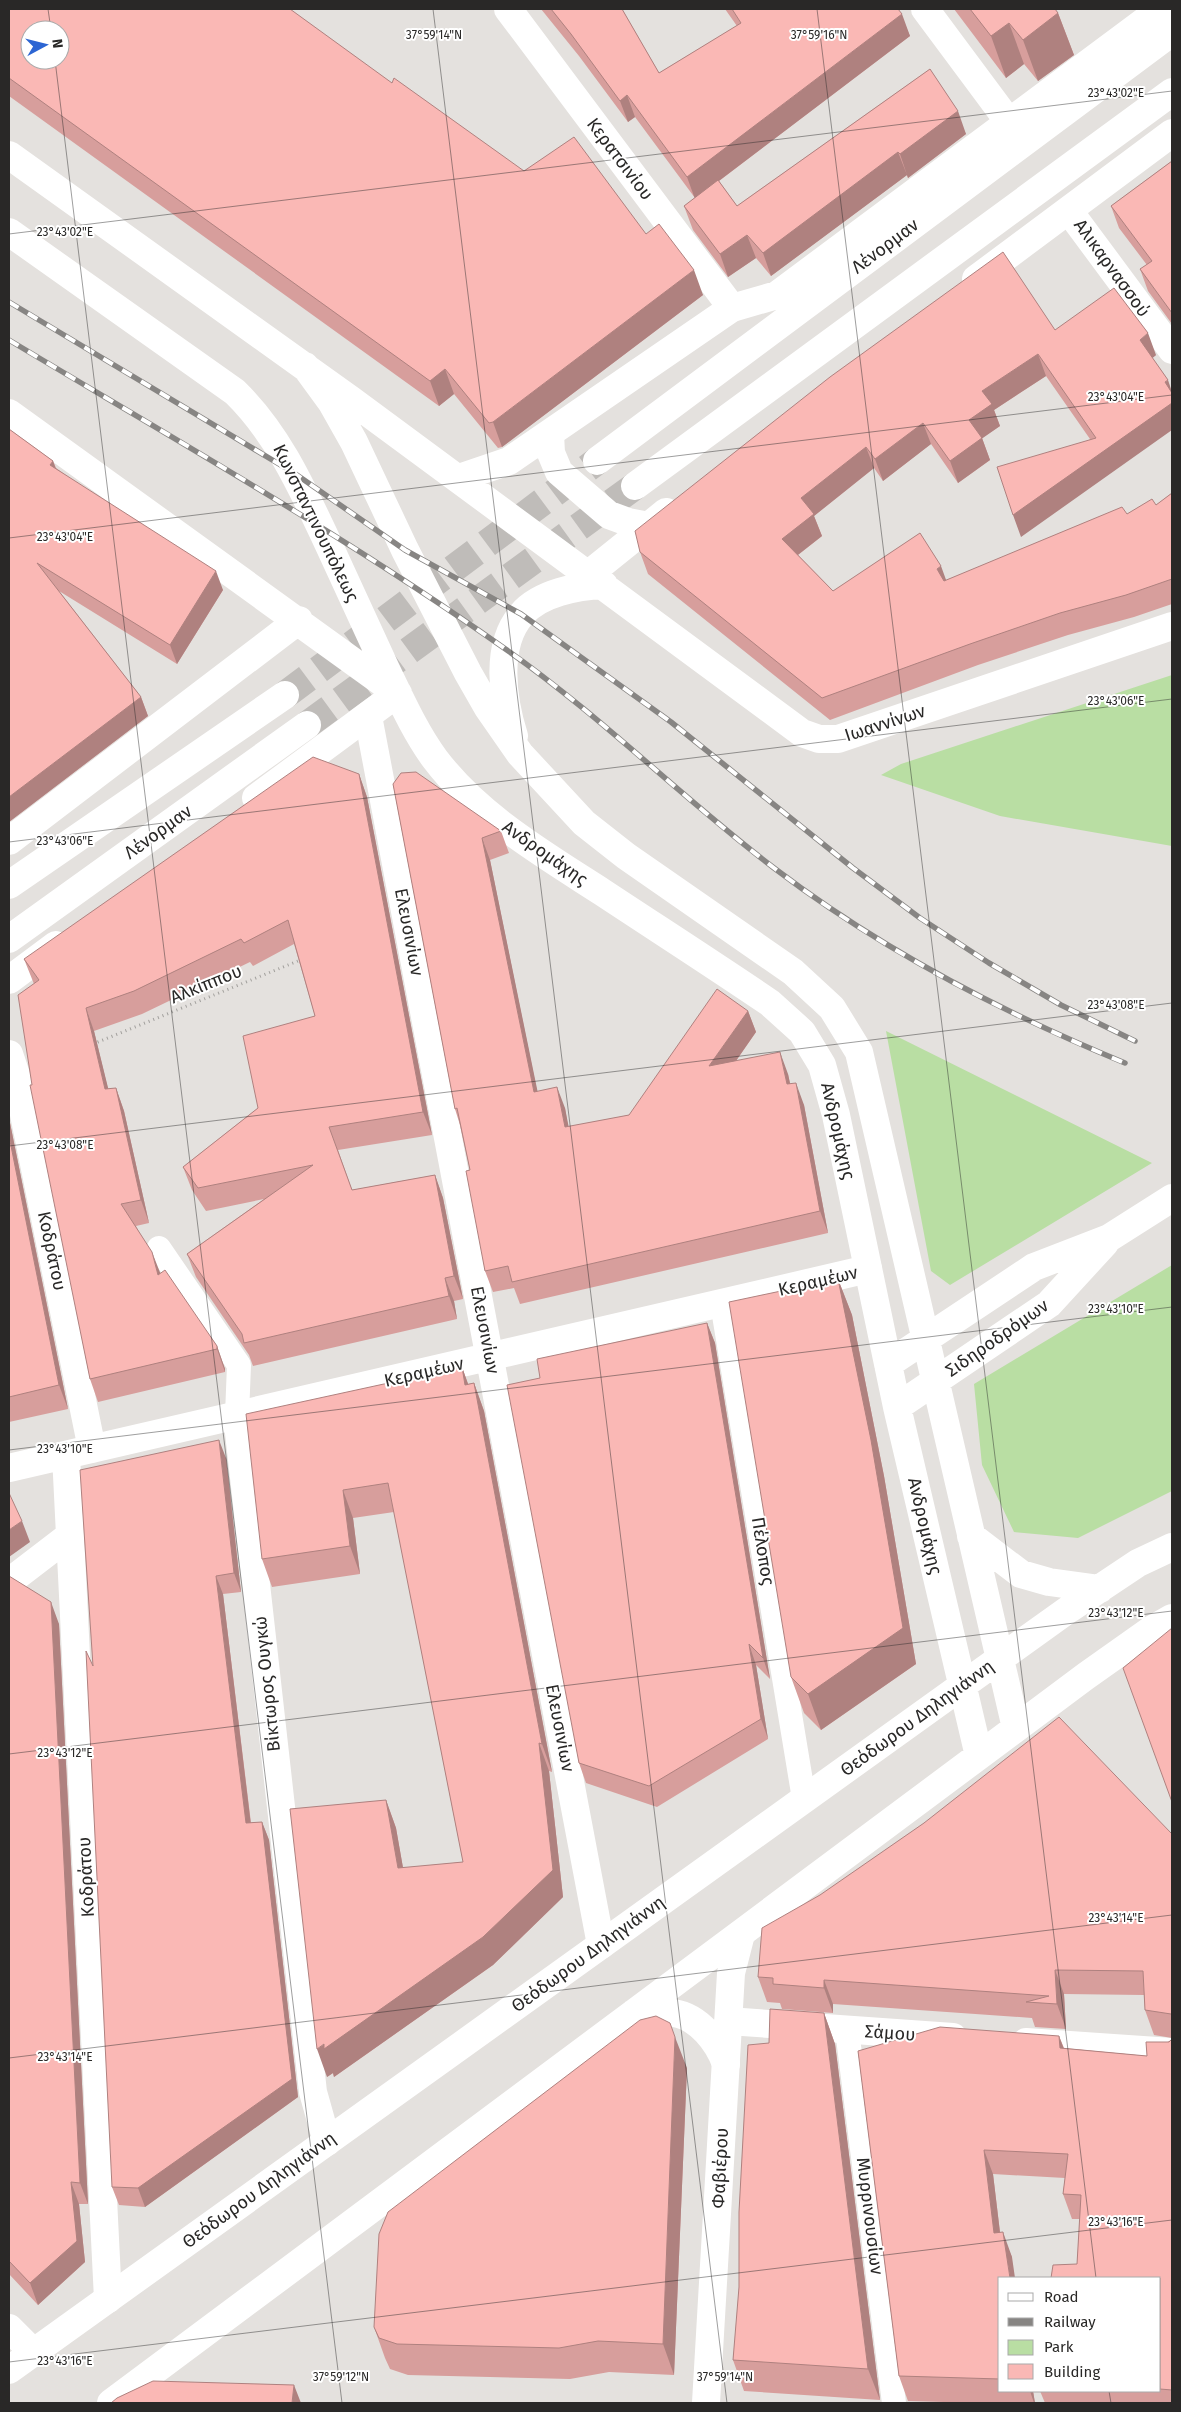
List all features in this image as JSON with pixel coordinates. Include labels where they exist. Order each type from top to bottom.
[{"type":"street","name":"Κερατσινίου","points":[[508,9],[732,308]]},
{"type":"street","points":[[925,9],[1009,122]]},
{"type":"street","points":[[459,478],[510,461],[732,308],[777,295],[1161,9]]},
{"type":"street","name":"Λένορμαν","points":[[597,461],[1172,32]]},
{"type":"street","points":[[635,486],[1172,92]]},
{"type":"street","points":[[958,291],[1069,211],[1172,133]]},
{"type":"street","points":[[9,155],[305,366],[596,579]]},
{"type":"street","name":"Αλικαρνασσού","points":[[1069,211],[1172,350]]},
{"type":"street","name":"Κωνσταντινουπόλεως","points":[[9,232],[235,392],[249,405],[272,434],[294,473],[398,693]]},
{"type":"street","points":[[305,366],[332,403],[354,442],[405,550],[468,673],[488,708],[520,754],[584,823],[626,856],[793,972],[832,1008],[859,1052],[934,1382],[1016,1728]]},
{"type":"street","points":[[9,414],[299,620],[398,693],[233,815]]},
{"type":"street","points":[[550,434],[551,453],[558,472],[610,515],[628,522],[650,526]]},
{"type":"street","points":[[520,754],[508,718],[503,679],[506,649],[512,631],[521,614],[538,602],[596,579],[650,526],[684,498]]},
{"type":"street","name":"Ιωαννίνων","points":[[596,579],[802,733],[819,739],[838,739],[1172,626]]},
{"type":"street","points":[[9,841],[299,620]]},
{"type":"street","name":"Ανδρομάχης","points":[[398,693],[435,758],[451,778],[492,816],[546,856],[770,1003],[802,1032],[822,1065],[836,1115],[897,1407],[979,1756]]},
{"type":"street","points":[[9,885],[285,695]]},
{"type":"street","name":"Ελευσινίων","points":[[368,716],[601,1945]]},
{"type":"street","name":"Λένορμαν","points":[[9,938],[307,725]]},
{"type":"street","points":[[9,980],[73,932]]},
{"type":"street","name":"Κοδράτου","points":[[9,1054],[16,1075],[79,1452],[69,1536],[108,2299]]},
{"type":"street","name":"Σιδηροδρόμων","points":[[888,1364],[1034,1267],[1109,1238],[1172,1198]]},
{"type":"street","name":"Σιδηροδρόμων","points":[[897,1407],[1049,1304],[1109,1238]]},
{"type":"street","name":"Κεραμέων","points":[[9,1468],[868,1269]]},
{"type":"street","name":"Βίκτωρος Ουγκώ","points":[[237,1415],[313,2092],[327,2142]]},
{"type":"street","points":[[9,1582],[69,1536]]},
{"type":"street","points":[[971,1536],[1021,1574],[1049,1582],[1100,1588]]},
{"type":"street","name":"Θεόδωρου Δηληγιάννη","points":[[9,2370],[1100,1588],[1138,1563],[1172,1547]]},
{"type":"street","points":[[116,2400],[1110,1658],[1172,1618]]},
{"type":"street","name":"Φαβιέρου","points":[[706,2403],[731,1973],[741,1934]]},
{"type":"street","points":[[634,2013],[658,2011],[676,2013],[683,2016],[711,2036],[720,2048],[726,2064]]},
{"type":"street","name":"Σάμου","points":[[728,2021],[975,2038]]},
{"type":"street","points":[[1004,2040],[1172,2052]]},
{"type":"street","points":[[9,2328],[33,2352]]},
{"type":"street","points":[[116,2400],[158,2399]]},
{"type":"lane","name":"Βίκτωρος Ουγκώ","points":[[159,1248],[239,1365],[237,1415]]},
{"type":"lane","name":"Πέλοπος","points":[[722,1303],[804,1800]]},
{"type":"lane","name":"Μυρρινουσίων","points":[[847,2030],[894,2403]]},
{"type":"path","name":"Αλκίππου","points":[[88,1046],[306,958]]},
{"type":"green space","points":[[1172,675],[1172,846],[1000,816],[881,775],[901,764]]},
{"type":"green space","points":[[886,1031],[1152,1163],[950,1285],[931,1271]]},
{"type":"green space","points":[[1172,1265],[1172,1491],[1078,1538],[1014,1532],[982,1465],[974,1384]]},
{"type":"building","points":[[9,9],[290,9],[392,83],[394,78],[524,171],[574,137],[646,234],[659,224],[694,270],[493,422],[489,423],[445,369],[430,381],[9,78]]},
{"type":"building","points":[[551,9],[622,9],[659,73],[741,23],[732,9],[898,9],[902,14],[687,177],[627,95],[620,101]]},
{"type":"building","points":[[970,9],[1055,9],[1058,13],[1023,40],[1009,23],[991,36]]},
{"type":"building","points":[[930,69],[958,111],[900,154],[898,152],[763,253],[747,235],[720,254],[684,206],[718,180],[737,206]]},
{"type":"building","points":[[1172,161],[1172,313],[1140,269],[1152,261],[1111,206]]},
{"type":"building","points":[[1003,252],[1055,330],[1114,288],[1148,333],[1140,340],[1168,380],[1165,382],[1172,393],[1172,403],[1013,515],[997,467],[1096,438],[1038,354],[982,391],[992,404],[969,420],[982,438],[950,461],[923,423],[875,459],[866,447],[801,498],[814,514],[782,539],[833,591],[920,533],[941,566],[937,569],[944,581],[1122,507],[1127,514],[1152,499],[1156,505],[1172,493],[1172,579],[1126,595],[1060,613],[822,698],[640,552],[635,531],[830,377]]},
{"type":"building","points":[[9,429],[53,461],[50,465],[216,571],[170,645],[37,563],[141,697],[9,797]]},
{"type":"building","points":[[313,757],[359,774],[423,1112],[329,1127],[352,1190],[435,1175],[454,1276],[445,1278],[449,1296],[244,1343],[242,1334],[187,1254],[313,1165],[198,1188],[183,1167],[258,1108],[243,1036],[315,1016],[288,920],[244,943],[241,939],[134,991],[86,1008],[105,1089],[116,1088],[141,1200],[121,1204],[152,1252],[158,1275],[165,1270],[217,1346],[217,1349],[90,1379],[30,1085],[32,1085],[18,995],[39,980],[24,959]]},
{"type":"building","points":[[416,772],[501,831],[482,838],[534,1092],[557,1087],[565,1127],[629,1115],[717,989],[748,1011],[709,1066],[780,1052],[787,1084],[796,1083],[820,1211],[512,1282],[508,1266],[485,1271],[466,1171],[470,1170],[457,1108],[455,1109],[393,784],[401,773]]},
{"type":"building","points":[[9,1136],[59,1385],[9,1397]]},
{"type":"building","points":[[838,1279],[871,1440],[903,1628],[808,1694],[791,1677],[729,1302]]},
{"type":"building","points":[[707,1323],[763,1658],[749,1644],[761,1719],[649,1786],[579,1763],[507,1385],[540,1378],[537,1359]]},
{"type":"building","points":[[462,1367],[465,1385],[474,1383],[542,1744],[539,1743],[553,1870],[483,1937],[324,2049],[324,2044],[317,2049],[290,1809],[386,1800],[398,1868],[463,1862],[388,1483],[343,1490],[350,1546],[262,1559],[246,1414]]},
{"type":"building","points":[[219,1440],[234,1573],[216,1576],[246,1823],[262,1822],[292,2079],[138,2188],[112,2187],[86,1651],[93,1666],[80,1470]]},
{"type":"building","points":[[9,1493],[22,1521],[9,1530]]},
{"type":"building","points":[[9,1576],[51,1602],[80,2183],[71,2182],[77,2241],[30,2283],[9,2261]]},
{"type":"building","points":[[1172,1628],[1172,1802],[1123,1668]]},
{"type":"building","points":[[1059,1717],[1172,1834],[1172,2015],[1145,2010],[1143,1971],[1055,1970],[1057,2004],[1026,2002],[1049,1996],[824,1980],[824,1988],[773,1984],[773,1978],[758,1977],[762,1928],[820,1895],[924,1823]]},
{"type":"building","points":[[770,2009],[824,2013],[868,2369],[733,2360],[739,2287],[739,2212],[748,2045],[769,2043]]},
{"type":"building","points":[[656,2016],[670,2023],[675,2037],[663,2344],[598,2341],[559,2348],[397,2344],[379,2338],[374,2327],[379,2234],[388,2212],[640,2020]]},
{"type":"building","points":[[940,2027],[1059,2036],[1060,2048],[1147,2056],[1146,2042],[1169,2042],[1172,2039],[1172,2390],[1161,2389],[1161,2277],[1051,2277],[1053,2265],[1077,2264],[1081,2195],[1063,2194],[1068,2154],[984,2150],[994,2233],[1003,2232],[1010,2277],[998,2277],[998,2379],[899,2376],[858,2051]]},
{"type":"building","points":[[153,2381],[294,2385],[292,2403],[111,2403],[117,2398]]},
{"type":"tunnel","points":[[285,695],[597,461]]},
{"type":"tunnel","points":[[307,725],[635,486]]},
{"type":"railway","points":[[9,302],[294,473],[405,550],[521,614],[671,722],[853,868],[920,918],[989,963],[1061,1005],[1135,1041]]},
{"type":"railway","points":[[9,340],[322,528],[504,648],[574,701],[706,814],[774,868],[857,926],[988,1001],[1125,1063]]}]
